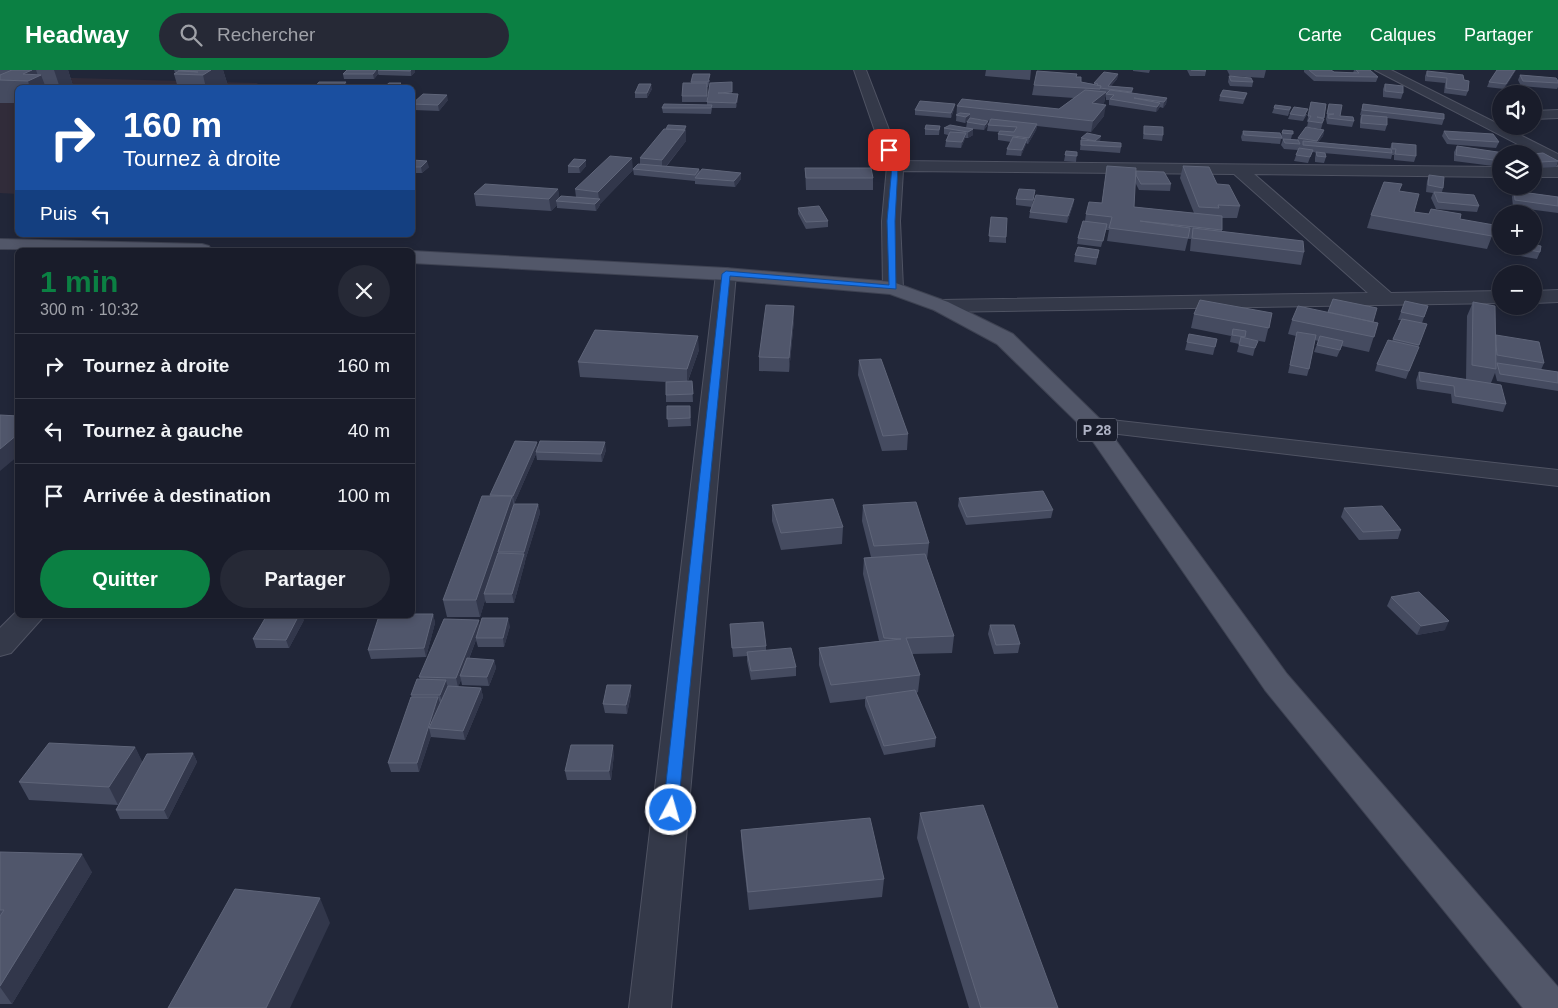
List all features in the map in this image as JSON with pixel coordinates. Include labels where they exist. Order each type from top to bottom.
[{"type":"main road","points":[[0,244],[135,248]]},
{"type":"main road","name":"P 28","points":[[415,257],[726,274],[893,288],[941,306],[1005,339],[1093,425],[1276,682],[1548,1008]]},
{"type":"street","points":[[860,70],[895,166],[891,221],[893,288]]},
{"type":"street","points":[[1381,70],[1558,160]]},
{"type":"street","points":[[1542,115],[1558,114]]},
{"type":"street","points":[[1473,116],[1492,115]]},
{"type":"street","points":[[895,166],[1492,172]]},
{"type":"street","points":[[1238,169],[1386,299]]},
{"type":"street","points":[[1542,172],[1558,172]]},
{"type":"street","points":[[650,1008],[726,274]]},
{"type":"street","points":[[1542,296],[1558,296]]},
{"type":"street","points":[[941,306],[1492,297]]},
{"type":"street","points":[[1093,425],[1558,478]]},
{"type":"street","points":[[0,646],[27,618]]},
{"type":"shaded area","points":[[0,76],[258,83],[256,85],[15,85],[15,194],[0,193]]},
{"type":"building","points":[[12,70],[32,70],[23,74],[41,75],[28,81],[0,80],[0,75]]},
{"type":"building","points":[[178,70],[211,70],[203,75],[174,74],[179,71],[198,72]]},
{"type":"building","points":[[347,70],[376,70],[373,74],[343,74]]},
{"type":"building","points":[[378,70],[411,70],[410,71]]},
{"type":"building","points":[[1309,70],[1359,73],[1356,70],[1370,70],[1378,77],[1316,76]]},
{"type":"building","points":[[1497,70],[1515,70],[1506,84],[1489,82]]},
{"type":"building","points":[[1037,71],[1077,74],[1076,77],[1081,77],[1081,82],[1101,86],[1100,89],[1034,85]]},
{"type":"building","points":[[1427,71],[1463,75],[1464,80],[1469,81],[1468,91],[1446,88],[1447,78],[1427,76]]},
{"type":"building","points":[[1104,72],[1118,74],[1108,86],[1133,88],[1131,92],[1100,88],[1101,86],[1094,83]]},
{"type":"building","points":[[693,74],[710,74],[708,82],[691,82]]},
{"type":"building","points":[[1520,75],[1556,78],[1558,83],[1523,81]]},
{"type":"building","points":[[1229,76],[1251,78],[1253,82],[1231,81]]},
{"type":"building","points":[[319,82],[346,82],[344,85],[316,85]]},
{"type":"building","points":[[732,82],[732,92],[718,93],[738,94],[736,103],[707,102],[710,83]]},
{"type":"building","points":[[389,83],[401,83],[399,85],[387,85]]},
{"type":"building","points":[[683,83],[707,83],[707,96],[682,96]]},
{"type":"building","points":[[639,84],[651,84],[647,93],[635,93]]},
{"type":"building","points":[[1385,84],[1403,86],[1403,93],[1385,91]]},
{"type":"building","points":[[1085,90],[1106,92],[1092,103],[1106,105],[1093,121],[957,106],[962,99],[1059,109]]},
{"type":"building","points":[[1110,90],[1167,98],[1164,102],[1134,98],[1160,103],[1157,107],[1110,99],[1114,95],[1106,94]]},
{"type":"building","points":[[1223,90],[1247,93],[1244,99],[1220,96]]},
{"type":"building","points":[[423,94],[447,95],[438,105],[415,104],[415,101]]},
{"type":"building","points":[[920,101],[955,104],[951,113],[915,110]]},
{"type":"building","points":[[1311,102],[1326,104],[1324,118],[1317,117],[1324,119],[1322,123],[1308,121],[1311,116],[1308,116]]},
{"type":"building","points":[[664,104],[712,105],[711,108],[662,108]]},
{"type":"building","points":[[1329,104],[1342,105],[1340,116],[1353,117],[1354,121],[1328,118],[1328,115],[1334,114],[1327,114]]},
{"type":"building","points":[[1363,104],[1444,114],[1444,119],[1362,110]]},
{"type":"building","points":[[1275,105],[1291,107],[1289,110],[1274,108]]},
{"type":"building","points":[[1294,107],[1308,109],[1304,116],[1290,114]]},
{"type":"building","points":[[960,113],[970,114],[966,117],[956,115]]},
{"type":"building","points":[[1362,115],[1387,117],[1387,125],[1361,123]]},
{"type":"building","points":[[970,118],[988,121],[985,125],[967,122]]},
{"type":"building","points":[[991,119],[1037,124],[1029,138],[998,134],[1000,131],[1014,132],[1017,127],[988,125]]},
{"type":"building","points":[[668,125],[686,126],[684,130],[666,129]]},
{"type":"building","points":[[926,125],[940,126],[939,130],[925,129]]},
{"type":"building","points":[[950,125],[973,129],[968,132],[944,128]]},
{"type":"building","points":[[1144,126],[1163,127],[1163,135],[1144,134]]},
{"type":"building","points":[[1306,127],[1324,130],[1317,141],[1298,138]]},
{"type":"building","points":[[664,129],[685,130],[662,160],[640,158]]},
{"type":"building","points":[[1283,130],[1293,131],[1293,134],[1282,133]]},
{"type":"building","points":[[1243,131],[1280,133],[1282,138],[1244,135]]},
{"type":"building","points":[[1444,131],[1492,134],[1499,142],[1449,139]]},
{"type":"building","points":[[950,132],[966,133],[962,142],[946,141]]},
{"type":"building","points":[[1087,133],[1101,136],[1095,141],[1081,138]]},
{"type":"building","points":[[1013,137],[1027,139],[1022,150],[1007,149]]},
{"type":"building","points":[[1283,139],[1298,140],[1300,144],[1285,143]]},
{"type":"building","points":[[1081,140],[1121,143],[1121,147],[1081,145]]},
{"type":"building","points":[[1303,141],[1391,149],[1392,153],[1303,145]]},
{"type":"building","points":[[1392,143],[1416,145],[1416,156],[1395,154],[1396,149],[1392,149]]},
{"type":"building","points":[[1457,146],[1492,151],[1492,160],[1456,155]]},
{"type":"building","points":[[1299,148],[1313,150],[1310,157],[1296,155]]},
{"type":"building","points":[[1066,151],[1077,152],[1077,156],[1065,155]]},
{"type":"building","points":[[1316,152],[1325,153],[1326,157],[1317,156]]},
{"type":"building","points":[[1543,153],[1558,161],[1542,162]]},
{"type":"building","points":[[610,156],[632,158],[598,192],[575,189]]},
{"type":"building","points":[[574,159],[586,160],[579,167],[568,166]]},
{"type":"building","points":[[415,160],[427,161],[421,167],[415,167]]},
{"type":"building","points":[[638,164],[699,169],[695,175],[633,169]]},
{"type":"building","points":[[1107,166],[1136,168],[1134,207],[1222,216],[1222,230],[1140,221],[1190,228],[1188,238],[1109,228],[1112,217],[1086,214],[1089,202],[1102,203]]},
{"type":"building","points":[[1183,166],[1209,167],[1217,184],[1229,185],[1240,206],[1218,205],[1219,208],[1199,207]]},
{"type":"building","points":[[805,168],[871,168],[873,178],[806,178]]},
{"type":"building","points":[[702,169],[741,173],[734,181],[695,178]]},
{"type":"building","points":[[1136,171],[1164,172],[1171,184],[1141,184]]},
{"type":"building","points":[[1429,175],[1444,177],[1443,188],[1428,185]]},
{"type":"building","points":[[1384,182],[1402,184],[1399,191],[1419,194],[1414,212],[1429,214],[1431,209],[1461,214],[1460,219],[1492,225],[1492,236],[1371,215]]},
{"type":"building","points":[[485,184],[558,189],[549,199],[474,194]]},
{"type":"building","points":[[1019,189],[1035,190],[1033,200],[1016,199]]},
{"type":"building","points":[[1434,192],[1474,195],[1479,206],[1438,202]]},
{"type":"building","points":[[1036,195],[1074,199],[1068,216],[1030,212]]},
{"type":"building","points":[[1514,195],[1558,197],[1558,206],[1515,200]]},
{"type":"building","points":[[561,196],[600,199],[595,204],[556,201]]},
{"type":"building","points":[[819,206],[828,221],[806,222],[798,208]]},
{"type":"building","points":[[991,217],[1007,218],[1006,237],[989,236]]},
{"type":"building","points":[[1083,221],[1107,224],[1103,241],[1078,238]]},
{"type":"building","points":[[1193,228],[1303,241],[1304,252],[1192,238]]},
{"type":"building","points":[[1078,247],[1099,250],[1097,258],[1075,255]]},
{"type":"building","points":[[1333,299],[1377,308],[1373,322],[1328,312]]},
{"type":"building","points":[[1200,300],[1272,313],[1269,328],[1194,314]]},
{"type":"building","points":[[1405,301],[1428,306],[1424,317],[1401,312]]},
{"type":"building","points":[[1473,302],[1492,305],[1492,315],[1495,315],[1496,369],[1472,365]]},
{"type":"building","points":[[766,305],[794,306],[789,358],[759,357]]},
{"type":"building","points":[[1298,306],[1378,323],[1374,337],[1292,320]]},
{"type":"building","points":[[1402,319],[1427,324],[1419,345],[1393,339]]},
{"type":"building","points":[[1233,329],[1246,331],[1245,337],[1232,335]]},
{"type":"building","points":[[595,330],[698,336],[687,369],[578,362]]},
{"type":"building","points":[[1297,332],[1316,335],[1309,369],[1290,365]]},
{"type":"building","points":[[1189,334],[1217,339],[1215,347],[1187,342]]},
{"type":"building","points":[[1496,335],[1539,342],[1544,363],[1497,355]]},
{"type":"building","points":[[1320,336],[1343,341],[1340,350],[1317,345]]},
{"type":"building","points":[[1241,337],[1258,341],[1255,348],[1239,345]]},
{"type":"building","points":[[1388,340],[1419,347],[1409,371],[1377,364]]},
{"type":"building","points":[[881,359],[908,434],[883,436],[859,360]]},
{"type":"building","points":[[1497,363],[1558,372],[1558,383],[1500,374]]},
{"type":"building","points":[[1419,372],[1501,385],[1506,404],[1455,396],[1454,386],[1420,381]]},
{"type":"building","points":[[692,381],[693,394],[666,395],[666,382]]},
{"type":"building","points":[[667,406],[690,406],[690,418],[667,419]]},
{"type":"building","points":[[0,415],[15,416],[15,436],[0,449]]},
{"type":"building","points":[[515,441],[537,442],[513,496],[490,495]]},
{"type":"building","points":[[540,441],[605,442],[601,454],[536,452]]},
{"type":"building","points":[[1043,491],[1053,510],[967,517],[959,498]]},
{"type":"building","points":[[482,496],[512,496],[476,600],[443,600]]},
{"type":"building","points":[[833,499],[843,527],[781,533],[772,505]]},
{"type":"building","points":[[916,502],[929,543],[874,546],[863,505]]},
{"type":"building","points":[[514,504],[538,504],[524,552],[498,552]]},
{"type":"building","points":[[1382,506],[1401,530],[1363,532],[1344,508]]},
{"type":"building","points":[[498,553],[524,554],[512,594],[484,594]]},
{"type":"building","points":[[925,554],[954,636],[906,638],[920,675],[831,685],[819,648],[901,639],[884,638],[864,558]]},
{"type":"building","points":[[1419,592],[1449,621],[1421,626],[1391,597]]},
{"type":"building","points":[[415,614],[433,614],[424,648],[368,650],[378,618],[415,618]]},
{"type":"building","points":[[265,618],[297,618],[286,640],[253,639]]},
{"type":"building","points":[[482,618],[508,618],[503,638],[476,638]]},
{"type":"building","points":[[444,619],[479,620],[456,678],[419,677]]},
{"type":"building","points":[[763,622],[766,646],[732,648],[730,624]]},
{"type":"building","points":[[990,625],[1014,625],[1020,644],[996,645]]},
{"type":"building","points":[[791,648],[796,667],[751,671],[747,652]]},
{"type":"building","points":[[467,658],[494,660],[487,677],[460,676]]},
{"type":"building","points":[[417,679],[446,680],[440,695],[411,695]]},
{"type":"building","points":[[607,685],[631,685],[626,705],[603,704]]},
{"type":"building","points":[[448,686],[481,688],[463,731],[429,728]]},
{"type":"building","points":[[915,690],[936,738],[884,746],[866,697]]},
{"type":"building","points":[[411,697],[438,697],[417,763],[388,763]]},
{"type":"building","points":[[49,743],[135,747],[109,787],[19,782]]},
{"type":"building","points":[[571,745],[613,745],[609,771],[565,771]]},
{"type":"building","points":[[193,753],[164,810],[116,810],[147,754]]},
{"type":"building","points":[[983,805],[1058,1008],[981,1008],[920,813]]},
{"type":"building","points":[[870,818],[884,879],[748,892],[741,830]]},
{"type":"building","points":[[0,852],[82,854],[0,986],[0,916],[4,910],[0,910]]},
{"type":"building","points":[[235,889],[320,898],[266,1008],[168,1008]]},
{"type":"route","points":[[671,810],[726,274],[806,279],[893,288],[891,221],[895,166],[889,150]]}]
